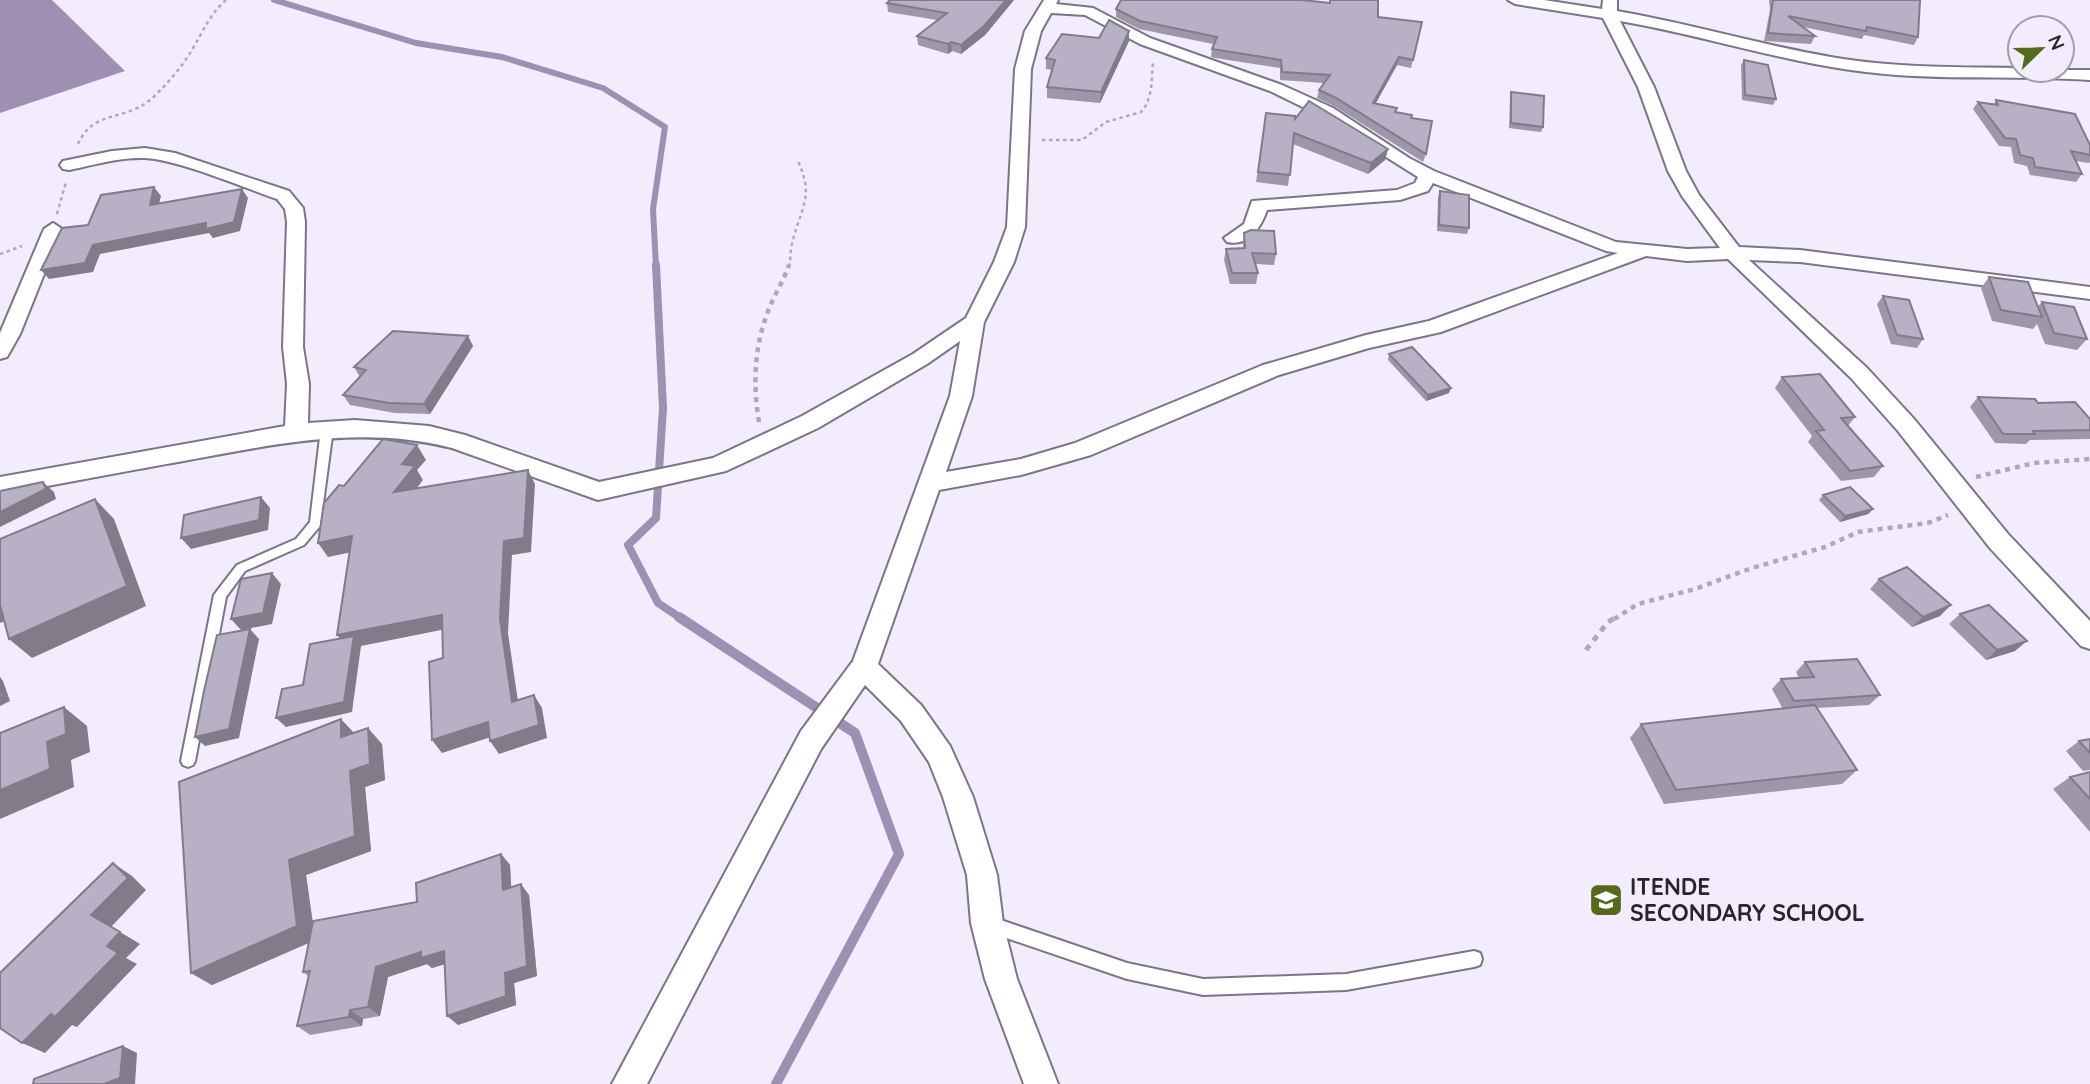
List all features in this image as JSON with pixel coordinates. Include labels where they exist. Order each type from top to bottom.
[{"type":"street","points":[[1515,0],[1609,7],[1689,30],[1829,62],[1869,68],[2090,75]]},
{"type":"street","points":[[629,1084],[811,740],[856,677],[961,396],[974,322],[1004,262],[1016,227],[1023,69],[1033,31],[1048,4],[1088,11],[1145,41],[1307,101],[1428,175],[1613,247],[1687,255],[1733,253],[1800,256],[2090,293]]},
{"type":"street","points":[[1609,7],[1646,87],[1677,171],[1691,196],[1733,253],[1859,373],[1999,541],[2090,638]]},
{"type":"street","points":[[69,165],[112,156],[145,153],[169,157],[283,195],[294,208],[296,222],[293,347],[298,384],[296,432]]},
{"type":"street","points":[[1234,238],[1252,227],[1259,205],[1400,195],[1422,187],[1428,175]]},
{"type":"street","points":[[0,352],[10,334],[52,229]]},
{"type":"street","points":[[930,484],[1021,467],[1083,449],[1271,370],[1366,342],[1434,327],[1641,252]]},
{"type":"street","points":[[0,486],[296,432],[367,428],[429,434],[457,441],[598,491],[718,464],[764,444],[810,422],[920,359],[974,322]]},
{"type":"street","points":[[856,677],[911,713],[940,755],[958,797],[982,875],[987,923],[1001,979],[1041,1084]]},
{"type":"lane","points":[[188,761],[220,595],[242,568],[300,542],[316,523],[327,429]]},
{"type":"lane","points":[[987,923],[1127,971],[1203,988],[1346,982],[1474,959]]},
{"type":"path","points":[[0,254],[19,248],[52,229],[65,192],[69,165],[85,129],[100,119],[145,104],[191,51],[207,17],[226,0]]},
{"type":"path","points":[[1020,139],[1082,140],[1089,137],[1095,126],[1104,121],[1131,118],[1142,110],[1148,104],[1154,71],[1152,60],[1143,51],[1145,41]]},
{"type":"path","points":[[764,444],[755,404],[754,370],[764,322],[791,262],[792,241],[809,195],[807,178],[798,161]]},
{"type":"path","points":[[1586,650],[1608,622],[1638,604],[1695,589],[1752,568],[1825,547],[1858,532],[1945,518],[1955,506],[1952,482],[2034,463],[2090,459]]},
{"type":"shaded area","points":[[0,0],[52,0],[125,71],[0,113]]},
{"type":"building","points":[[890,0],[1006,0],[985,25],[961,45],[917,36],[947,13],[887,3]]},
{"type":"building","points":[[1121,0],[1302,0],[1330,3],[1330,0],[1378,0],[1378,17],[1422,22],[1413,60],[1399,57],[1373,103],[1397,108],[1395,112],[1412,115],[1411,118],[1432,121],[1426,154],[1319,90],[1330,75],[1282,72],[1281,60],[1212,49],[1217,37],[1140,21],[1116,9]]},
{"type":"building","points":[[1773,0],[1920,0],[1918,37],[1867,27],[1866,31],[1788,16],[1815,36],[1768,33]]},
{"type":"building","points":[[1109,20],[1129,31],[1101,92],[1047,87],[1055,60],[1046,58],[1062,34],[1099,38]]},
{"type":"building","points":[[1744,60],[1768,65],[1776,99],[1745,95]]},
{"type":"building","points":[[1511,92],[1544,96],[1543,127],[1511,123]]},
{"type":"building","points":[[1996,100],[2075,114],[2090,145],[2090,155],[2071,151],[2082,174],[2035,167],[2033,158],[2020,155],[2016,139],[2005,138],[1978,102],[1998,105]]},
{"type":"building","points":[[1309,101],[1388,149],[1371,163],[1294,133],[1290,175],[1258,172],[1266,113],[1295,116],[1295,119]]},
{"type":"building","points":[[154,187],[150,205],[242,189],[234,222],[206,229],[206,223],[93,245],[85,263],[41,270],[62,228],[88,225],[101,195]]},
{"type":"building","points":[[1440,191],[1469,195],[1469,228],[1439,225]]},
{"type":"building","points":[[1251,230],[1274,231],[1276,254],[1252,253],[1258,273],[1232,273],[1226,249],[1245,248],[1244,233]]},
{"type":"building","points":[[1989,277],[2028,282],[2042,317],[2001,310]]},
{"type":"building","points":[[1883,296],[1909,300],[1923,339],[1897,335]]},
{"type":"building","points":[[2042,302],[2074,307],[2087,339],[2054,333]]},
{"type":"building","points":[[393,331],[468,336],[424,404],[389,403],[343,395],[366,370],[354,367]]},
{"type":"building","points":[[1412,347],[1451,388],[1428,395],[1389,354]]},
{"type":"building","points":[[1820,374],[1855,417],[1841,418],[1883,466],[1850,471],[1816,431],[1824,430],[1782,377]]},
{"type":"building","points":[[1978,397],[2035,399],[2038,403],[2075,402],[2090,419],[2090,430],[2003,434]]},
{"type":"building","points":[[383,439],[417,445],[402,464],[415,466],[394,492],[528,470],[524,538],[504,541],[500,619],[512,702],[534,695],[539,725],[490,741],[488,722],[432,740],[429,662],[443,658],[442,615],[337,635],[352,536],[318,543],[324,503],[339,485],[344,486]]},
{"type":"building","points":[[43,482],[46,489],[0,512],[0,491]]},
{"type":"building","points":[[1850,487],[1873,509],[1845,516],[1823,495]]},
{"type":"building","points":[[261,497],[259,520],[181,538],[184,515]]},
{"type":"building","points":[[95,499],[127,586],[9,639],[0,605],[0,539]]},
{"type":"building","points":[[1907,567],[1951,605],[1923,617],[1879,579]]},
{"type":"building","points":[[272,573],[263,613],[231,619],[241,579]]},
{"type":"building","points":[[1989,605],[2027,641],[1997,650],[1960,614]]},
{"type":"building","points":[[250,629],[229,729],[195,737],[217,635]]},
{"type":"building","points":[[354,636],[344,702],[276,718],[282,689],[303,685],[310,644]]},
{"type":"building","points":[[1857,659],[1880,695],[1794,701],[1781,679],[1814,677],[1805,662]]},
{"type":"building","points":[[1815,705],[1857,770],[1676,790],[1641,724]]},
{"type":"building","points":[[64,707],[66,734],[47,742],[50,769],[0,790],[0,733]]},
{"type":"building","points":[[341,719],[341,737],[368,728],[370,764],[350,771],[355,836],[289,860],[297,926],[191,973],[179,782]]},
{"type":"building","points":[[2090,739],[2090,753],[2079,741]]},
{"type":"building","points":[[2090,772],[2090,799],[2070,777]]},
{"type":"building","points":[[501,854],[503,890],[521,884],[527,966],[505,973],[506,996],[447,1016],[444,951],[421,958],[421,952],[376,967],[368,1007],[350,1010],[349,1017],[297,1026],[310,971],[303,972],[313,921],[417,902],[416,883]]},
{"type":"building","points":[[113,863],[128,878],[91,915],[120,932],[107,946],[118,953],[55,1017],[51,1014],[22,1043],[0,1028],[0,973]]},
{"type":"building","points":[[123,1046],[120,1078],[104,1084],[33,1084],[34,1079]]},
{"type":"waterway","points":[[274,0],[416,43],[502,57],[603,88],[665,127],[653,209],[656,267]]},
{"type":"waterway","points":[[656,265],[663,408],[656,518],[628,545],[658,603],[679,617]]},
{"type":"waterway","points":[[679,617],[855,733],[899,854],[776,1084]]},
{"type":"place","name":"ITENDE SECONDARY SCHOOL","points":[[1606,900]]}]
